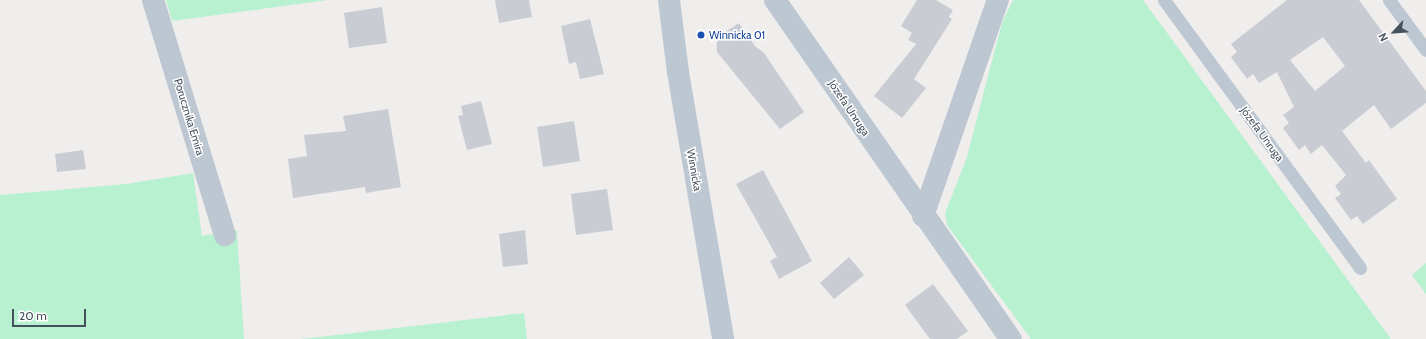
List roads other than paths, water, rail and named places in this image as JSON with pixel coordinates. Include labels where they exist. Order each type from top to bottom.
[{"type":"street","name":"Porucznika Emira","points":[[153,0],[225,235]]},
{"type":"street","name":"Winnicka","points":[[669,0],[678,72],[723,339]]},
{"type":"street","name":"Józefa Unruga","points":[[775,0],[923,216],[1011,339]]},
{"type":"street","points":[[923,216],[998,0]]},
{"type":"lane","name":"Józefa Unruga","points":[[1164,0],[1360,268]]},
{"type":"lane","points":[[1389,0],[1426,50]]},
{"type":"place","name":"Winnicka 01","points":[[701,35]]}]
